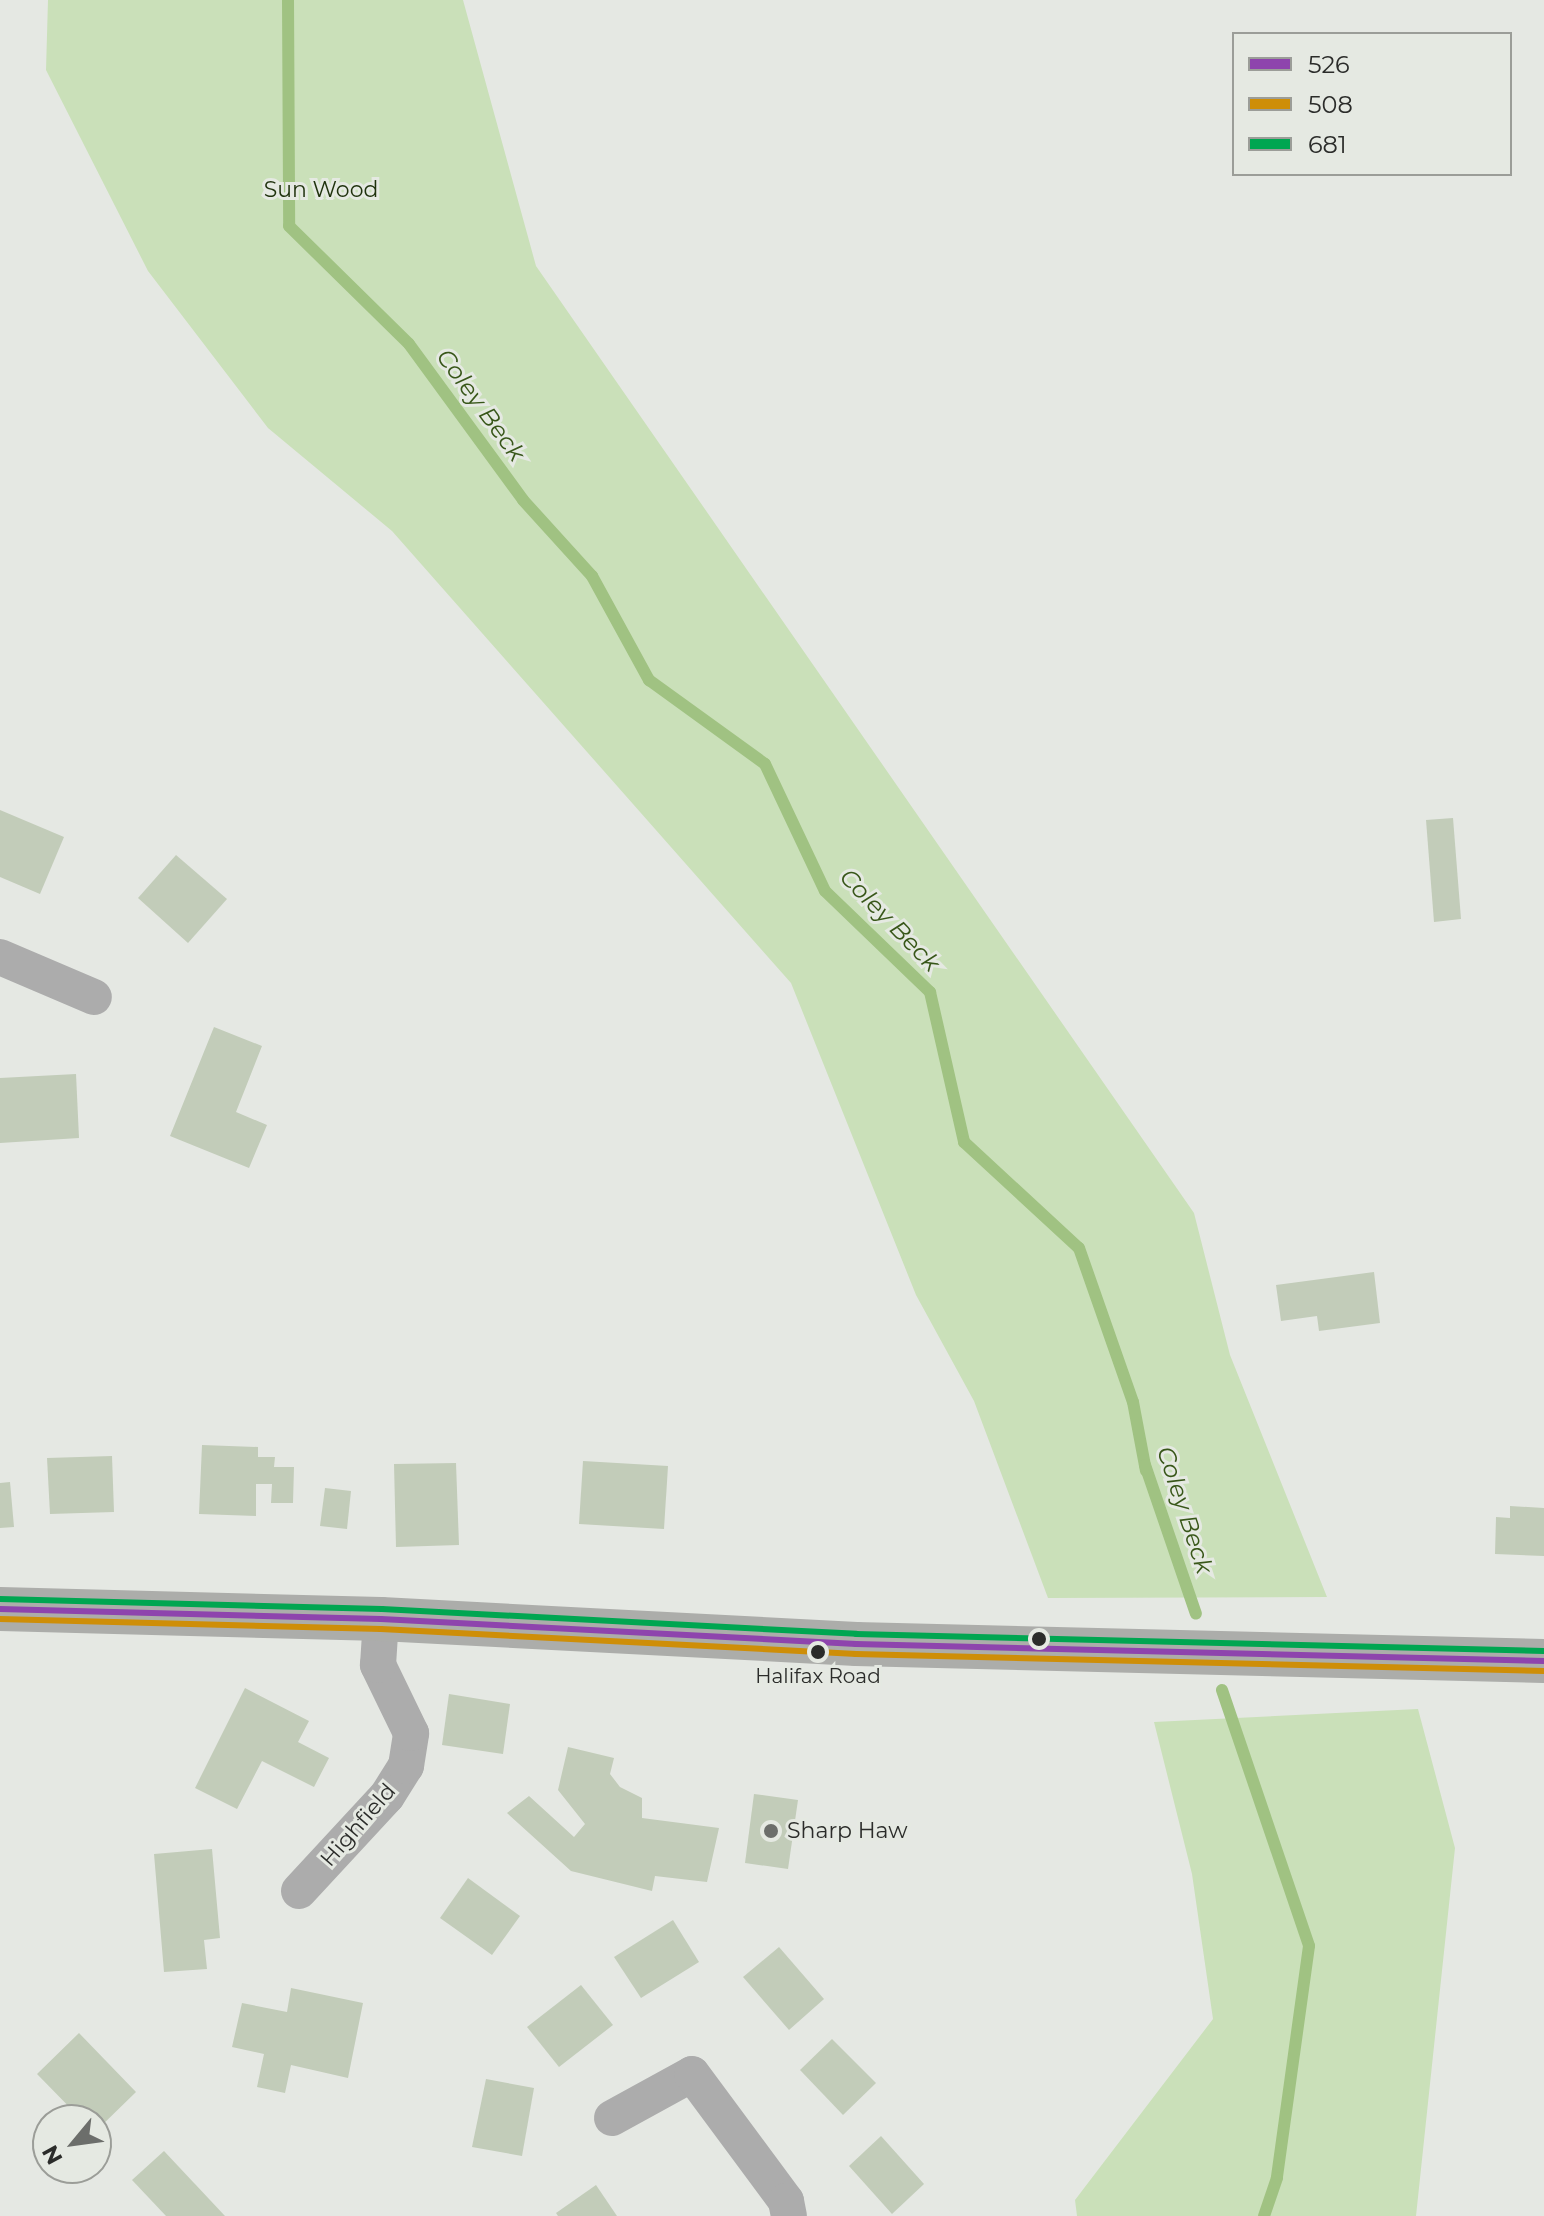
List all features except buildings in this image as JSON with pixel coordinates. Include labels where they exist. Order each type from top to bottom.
[{"type":"highway","points":[[0,1609],[381,1619],[856,1644],[1544,1661]]},
{"type":"street","points":[[0,957],[94,997]]},
{"type":"street","name":"Highfield","points":[[299,1891],[387,1796],[406,1766],[411,1733],[378,1665],[381,1619]]},
{"type":"street","points":[[612,2118],[692,2074],[786,2201],[789,2216]]},
{"type":"green space","name":"Sun Wood","points":[[48,0],[463,0],[536,266],[1194,1213],[1230,1355],[1327,1597],[1048,1598],[974,1401],[916,1295],[791,983],[392,531],[268,428],[148,271],[46,70]]},
{"type":"green space","points":[[1418,1709],[1455,1848],[1416,2216],[1077,2216],[1075,2200],[1213,2019],[1192,1874],[1154,1722]]},
{"type":"waterway","name":"Coley Beck","points":[[288,0],[289,226],[409,344],[523,500],[592,576],[649,680],[765,764],[825,891],[930,992],[964,1142],[1079,1248],[1133,1402],[1146,1471]]},
{"type":"waterway","name":"Coley Beck","points":[[1145,1465],[1196,1614]]},
{"type":"waterway","name":"Coley Beck","points":[[1222,1690],[1309,1946],[1277,2178],[1264,2216]]},
{"type":"transit line","name":"681","points":[[0,1599],[382,1609],[856,1634],[1544,1651]]},
{"type":"transit line","name":"526","points":[[0,1609],[381,1619],[856,1644],[1544,1661]]},
{"type":"transit line","name":"508","points":[[0,1619],[381,1629],[856,1654],[1544,1671]]},
{"type":"place","name":"Halifax Road","points":[[818,1652]]},
{"type":"place","name":"Sharp Haw","points":[[771,1831]]}]
